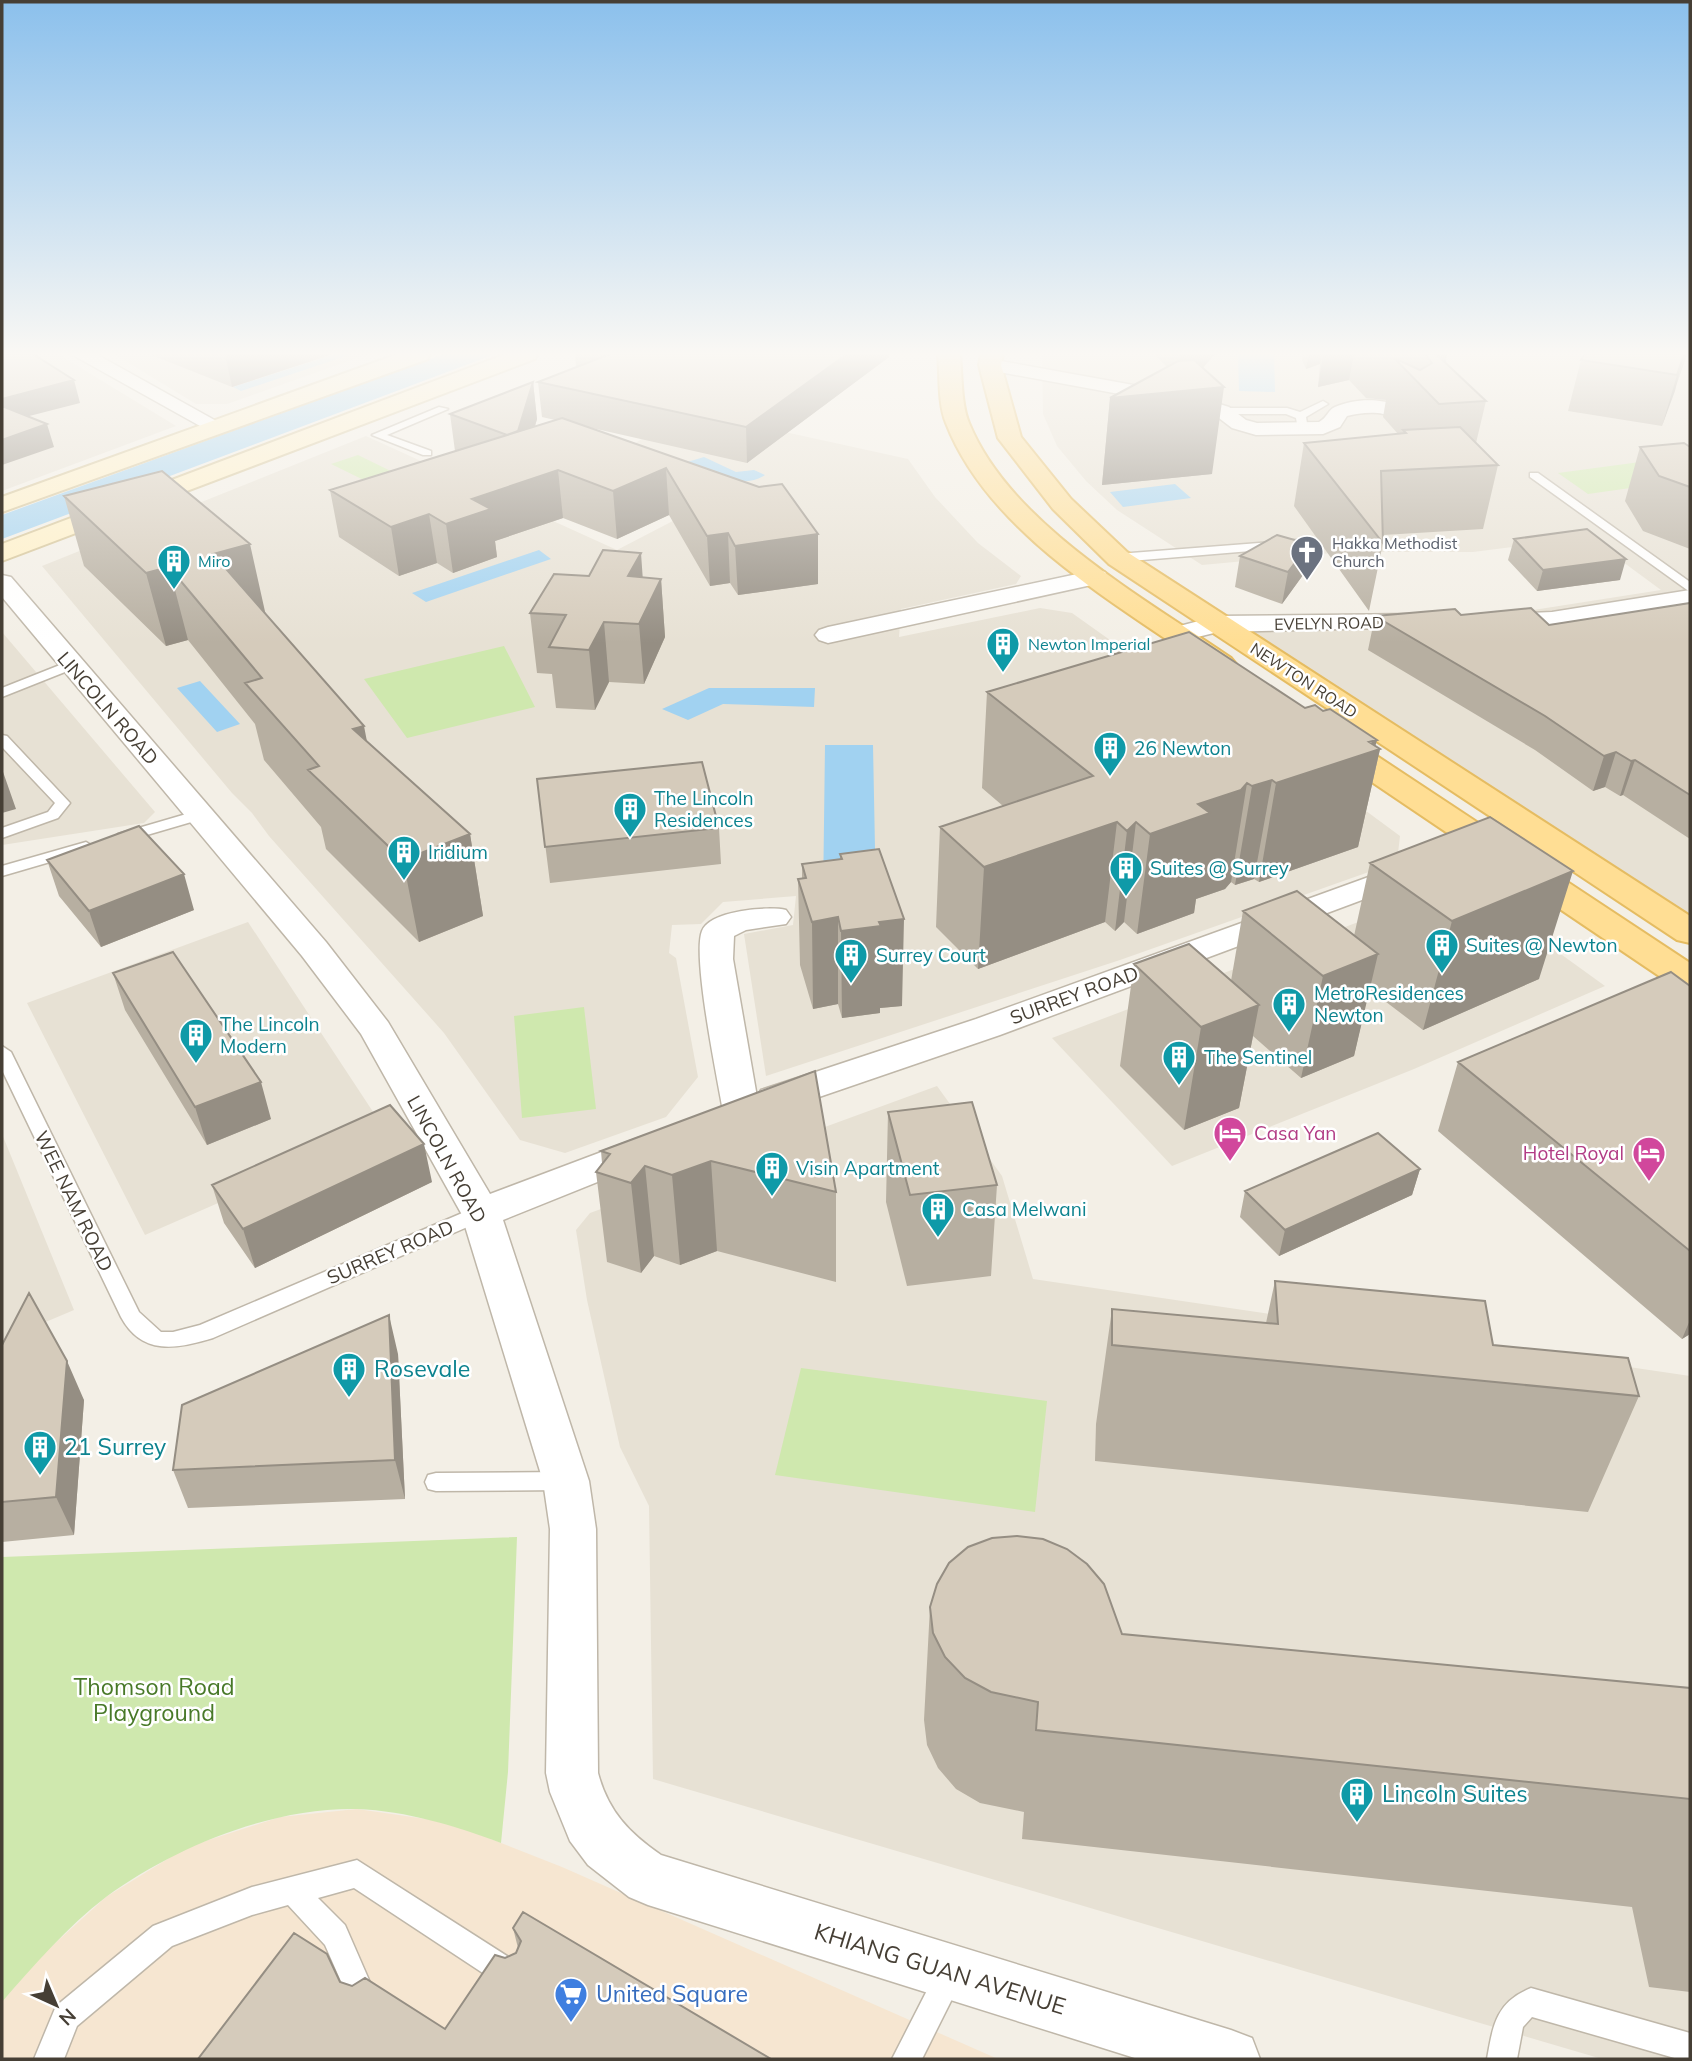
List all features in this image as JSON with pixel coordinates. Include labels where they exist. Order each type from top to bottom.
[{"type":"main road","name":"NEWTON ROAD","points":[[971,450],[980,468],[1051,544],[1241,678]]},
{"type":"main road","name":"NEWTON ROAD","points":[[1020,450],[1062,504],[1118,558],[1690,932]]},
{"type":"main road","points":[[1275,696],[1278,691],[1292,686],[1323,692]]},
{"type":"main road","name":"NEWTON ROAD","points":[[1301,720],[1459,853],[1690,980]]},
{"type":"street","points":[[2,505],[152,450]]},
{"type":"street","points":[[2,553],[273,450]]},
{"type":"street","points":[[828,635],[1096,577]]},
{"type":"street","name":"LINCOLN ROAD","points":[[2,582],[314,949],[376,1030],[481,1213],[566,1481],[573,1529],[572,1773],[578,1806],[601,1840],[620,1860],[648,1878]]},
{"type":"street","points":[[1468,621],[1552,620],[1641,612],[1690,598]]},
{"type":"street","name":"EVELYN ROAD","points":[[1177,634],[1218,624],[1440,621]]},
{"type":"street","name":"SURREY ROAD","points":[[481,1213],[741,1111],[988,1027],[1459,853]]},
{"type":"street","points":[[741,1111],[716,959],[718,931],[739,921],[775,917]]},
{"type":"street","name":"KHIANG GUAN AVENUE","points":[[648,1878],[1231,2059]]},
{"type":"lane","points":[[420,450],[428,453]]},
{"type":"lane","points":[[1534,475],[1690,588]]},
{"type":"lane","points":[[1118,558],[1309,543]]},
{"type":"lane","points":[[2,692],[70,665]]},
{"type":"lane","points":[[2,739],[63,803],[53,815],[2,833]]},
{"type":"lane","points":[[2,871],[200,815]]},
{"type":"lane","name":"WEE NAM ROAD","points":[[2,1052],[131,1317],[143,1334],[156,1342]]},
{"type":"lane","name":"SURREY ROAD","points":[[156,1342],[178,1340],[206,1332],[481,1213]]},
{"type":"lane","points":[[436,1482],[566,1481]]},
{"type":"lane","points":[[49,2059],[66,2016],[163,1936],[253,1901],[357,1874],[513,1976]]},
{"type":"lane","points":[[293,1891],[335,1935],[365,2003]]},
{"type":"lane","points":[[907,2059],[951,1973]]},
{"type":"lane","points":[[1502,2059],[1512,2015],[1519,2006],[1531,2002],[1681,2050]]},
{"type":"shaded area","points":[[2,450],[111,450],[2,491]]},
{"type":"shaded area","points":[[331,450],[397,450],[617,550],[719,497],[613,458],[625,450],[868,450],[908,459],[935,497],[978,543],[1021,576],[1016,584],[901,609],[899,637],[1040,608],[1072,613],[1304,778],[1316,774],[1400,836],[1397,862],[1120,960],[766,1076],[744,934],[793,925],[796,896],[723,902],[701,924],[672,925],[669,953],[676,958],[698,1077],[666,1117],[565,1153],[520,1140],[444,1033],[269,836],[42,566]]},
{"type":"shaded area","points":[[1060,450],[1690,450],[1690,921],[1240,632],[1527,611],[1661,590],[1589,537],[1473,552],[1343,552],[1202,565],[1117,510],[1086,481]]},
{"type":"shaded area","points":[[2,632],[155,812],[144,823],[2,845]]},
{"type":"shaded area","points":[[1432,894],[1490,903],[1605,986],[1414,1069],[1172,1166],[1052,1038]]},
{"type":"shaded area","points":[[248,922],[385,1130],[145,1235],[27,1003]]},
{"type":"shaded area","points":[[937,1086],[1002,1176],[1033,1279],[1690,1376],[1690,2059],[1602,2059],[653,1779],[649,1506],[620,1447],[587,1300],[576,1230],[590,1213]]},
{"type":"shaded area","points":[[2,1134],[74,1310],[22,1332],[2,1371]]},
{"type":"shaded area","points":[[357,1809],[433,1820],[466,1829],[562,1867],[998,2059],[2,2059],[2,2002],[41,1956],[106,1897],[187,1847],[280,1817]]},
{"type":"green space","points":[[358,455],[403,477],[376,486],[331,464]]},
{"type":"green space","points":[[1655,460],[1687,480],[1588,494],[1558,473]]},
{"type":"green space","points":[[504,646],[535,707],[407,738],[364,679]]},
{"type":"green space","points":[[584,1007],[596,1109],[522,1118],[514,1016]]},
{"type":"green space","points":[[801,1368],[1047,1401],[1035,1512],[775,1475]]},
{"type":"green space","name":"Thomson Road Playground","points":[[517,1537],[508,1772],[501,1843],[431,1820],[376,1810],[325,1810],[258,1823],[193,1847],[162,1862],[106,1897],[64,1934],[2,2002],[2,1557]]},
{"type":"water","points":[[180,450],[239,450],[2,539],[2,515]]},
{"type":"water","points":[[704,457],[736,472],[754,470],[765,475],[736,481],[684,463]]},
{"type":"water","points":[[1175,484],[1191,498],[1123,507],[1110,492]]},
{"type":"water","points":[[539,550],[551,559],[426,602],[412,593]]},
{"type":"water","points":[[200,681],[240,724],[217,732],[177,688]]},
{"type":"water","points":[[709,688],[815,688],[814,707],[723,704],[688,720],[662,709]]},
{"type":"water","points":[[825,745],[873,745],[876,900],[823,900]]},
{"type":"building","points":[[458,450],[654,450],[759,487],[782,484],[818,534],[735,546],[728,533],[707,536],[666,468],[613,491],[558,470],[472,499],[491,509],[446,524],[429,514],[391,527],[330,490]]},
{"type":"building","points":[[1310,450],[1483,450],[1498,465],[1381,471],[1383,543]]},
{"type":"building","points":[[1642,450],[1690,450],[1690,487],[1659,476]]},
{"type":"building","points":[[162,471],[250,544],[213,554],[364,726],[353,729],[470,834],[403,860],[308,770],[319,766],[245,683],[262,678],[169,567],[146,573],[64,496]]},
{"type":"building","points":[[1587,529],[1626,559],[1543,570],[1514,539]]},
{"type":"building","points":[[1277,535],[1309,544],[1288,572],[1240,556]]},
{"type":"building","points":[[603,550],[641,553],[628,576],[661,579],[639,624],[604,622],[589,650],[549,647],[566,615],[530,613],[554,574],[589,576]]},
{"type":"building","points":[[1690,603],[1690,795],[1635,760],[1631,761],[1616,752],[1604,756],[1545,716],[1375,616],[1455,609],[1461,615],[1531,608],[1549,625]]},
{"type":"building","points":[[1189,632],[1305,708],[1315,705],[1323,711],[1330,709],[1377,740],[1369,742],[1380,749],[1276,783],[1272,780],[1252,786],[1247,783],[1241,790],[1198,804],[1210,813],[1150,834],[1136,822],[1127,831],[1117,822],[984,867],[940,827],[1093,776],[987,692]]},
{"type":"building","points":[[702,762],[719,828],[545,847],[537,779]]},
{"type":"building","points":[[1490,817],[1573,871],[1452,921],[1370,863]]},
{"type":"building","points":[[139,826],[184,874],[89,911],[47,860]]},
{"type":"building","points":[[879,849],[904,919],[879,922],[881,926],[841,931],[838,917],[812,922],[798,879],[806,878],[802,864],[842,859],[840,854]]},
{"type":"building","points":[[1297,891],[1378,954],[1323,976],[1243,911]]},
{"type":"building","points":[[1189,944],[1259,1005],[1201,1027],[1134,964]]},
{"type":"building","name":"The Lincoln Modern","points":[[173,952],[261,1082],[195,1107],[113,973]]},
{"type":"building","points":[[1671,972],[1690,986],[1690,1251],[1458,1062]]},
{"type":"building","points":[[815,1071],[836,1192],[711,1161],[672,1175],[645,1166],[631,1183],[596,1172],[610,1154],[601,1151]]},
{"type":"building","points":[[972,1102],[997,1185],[910,1195],[888,1112]]},
{"type":"building","points":[[390,1105],[424,1144],[243,1229],[212,1185]]},
{"type":"building","points":[[1378,1133],[1420,1169],[1285,1230],[1245,1191]]},
{"type":"building","points":[[1275,1281],[1485,1301],[1493,1345],[1628,1358],[1639,1396],[1112,1345],[1112,1309],[1278,1324]]},
{"type":"building","points":[[29,1293],[67,1361],[56,1497],[2,1502],[2,1345]]},
{"type":"building","points":[[389,1315],[395,1460],[173,1470],[182,1405]]},
{"type":"building","points":[[1017,1536],[1043,1539],[1067,1549],[1087,1564],[1104,1584],[1122,1634],[1690,1688],[1690,1799],[1036,1730],[1038,1702],[991,1692],[965,1678],[945,1657],[933,1633],[930,1607],[937,1584],[949,1563],[968,1547],[992,1538]]},
{"type":"building","points":[[523,1912],[771,2059],[198,2059],[294,1933],[327,1954],[340,1982],[352,1986],[365,1978],[445,2029],[495,1955],[505,1958],[516,1953],[521,1941],[513,1928]]},
{"type":"place","name":"Hakka Methodist Church","points":[[1307,582]]},
{"type":"place","name":"Miro","points":[[174,591]]},
{"type":"place","name":"Newton Imperial","points":[[1003,674]]},
{"type":"place","name":"26 Newton","points":[[1110,778]]},
{"type":"place","name":"The Lincoln Residences","points":[[630,839]]},
{"type":"place","name":"Iridium","points":[[404,882]]},
{"type":"place","name":"Suites @ Surrey","points":[[1126,898]]},
{"type":"place","name":"Suites @ Newton","points":[[1442,975]]},
{"type":"place","name":"Surrey Court","points":[[851,985]]},
{"type":"place","name":"MetroResidences Newton","points":[[1289,1034]]},
{"type":"place","name":"The Lincoln Modern","points":[[196,1065]]},
{"type":"place","name":"The Sentinel","points":[[1179,1087]]},
{"type":"place","name":"Casa Yan","points":[[1230,1163]]},
{"type":"place","name":"Hotel Royal","points":[[1649,1183]]},
{"type":"place","name":"Visin Apartment","points":[[772,1198]]},
{"type":"place","name":"Casa Melwani","points":[[938,1239]]},
{"type":"place","name":"Rosevale","points":[[349,1399]]},
{"type":"place","name":"21 Surrey","points":[[40,1477]]},
{"type":"place","name":"Lincoln Suites","points":[[1357,1824]]},
{"type":"place","name":"United Square","points":[[571,2024]]}]
